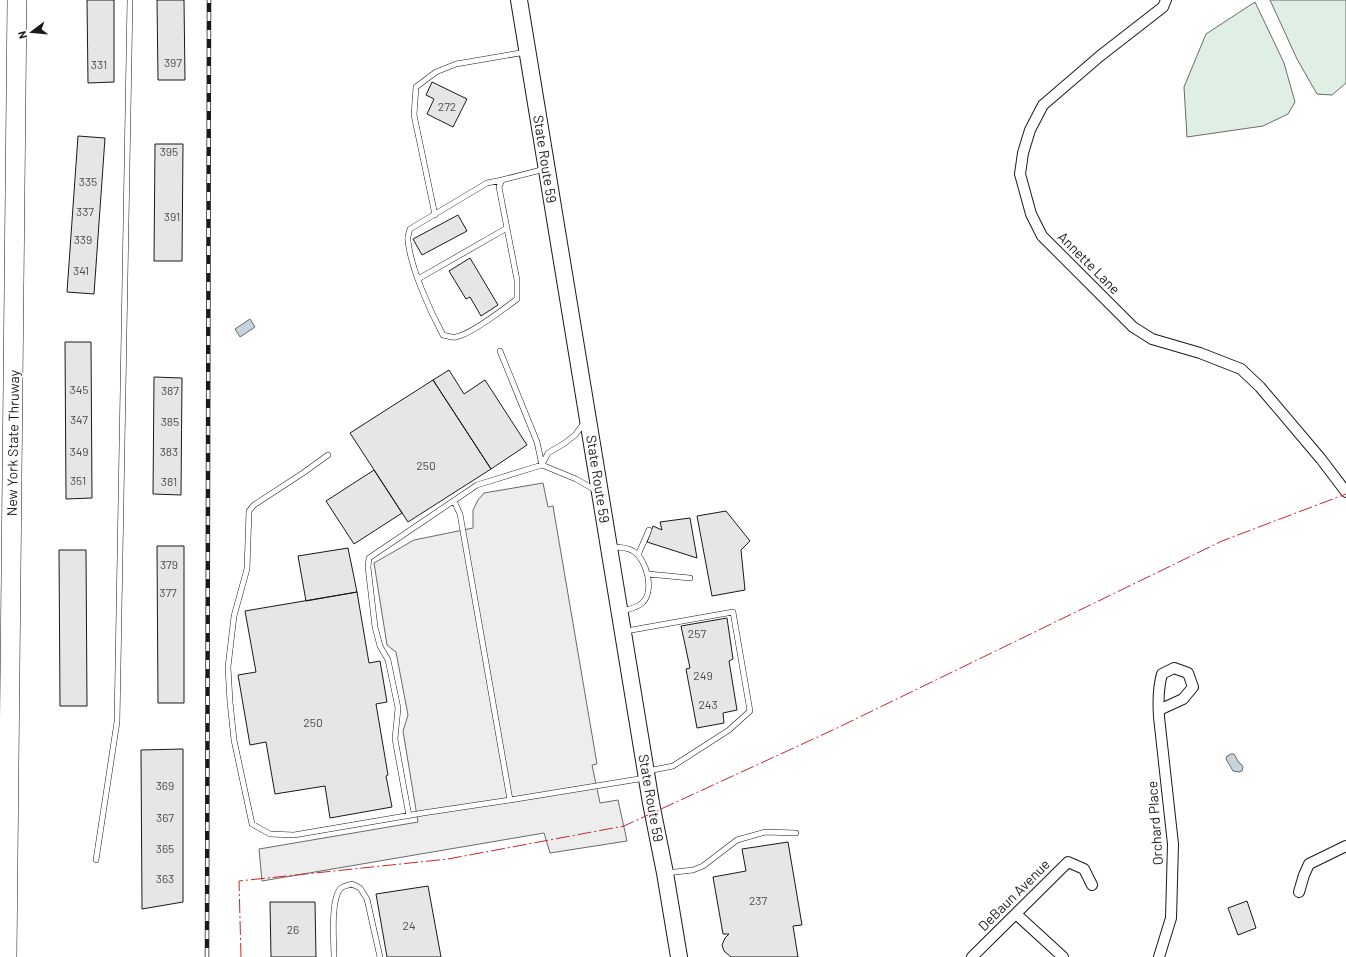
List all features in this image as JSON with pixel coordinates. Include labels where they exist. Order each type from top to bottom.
[{"type":"highway","name":"New York State Thruway","points":[[7,957],[17,0]]},
{"type":"highway","points":[[10,717],[18,957]]},
{"type":"main road","name":"State Route 59","points":[[519,0],[646,775],[665,873],[679,957]]},
{"type":"street","name":"Annette Lane","points":[[1166,0],[1163,7],[1100,56],[1043,105],[1030,130],[1023,153],[1020,174],[1031,214],[1042,236],[1133,327],[1152,339],[1200,353],[1241,368],[1260,386],[1321,459],[1346,492]]},
{"type":"street","name":"Orchard Place","points":[[1159,710],[1173,844],[1172,918],[1159,957]]},
{"type":"street","points":[[1299,892],[1309,864],[1346,846]]},
{"type":"street","name":"DeBaun Avenue","points":[[972,957],[1068,862],[1084,869],[1092,885]]},
{"type":"street","points":[[1016,914],[1063,957]]},
{"type":"lane","points":[[96,860],[117,722],[130,0]]},
{"type":"lane","points":[[435,215],[414,115],[416,87],[436,72],[456,64],[527,52]]},
{"type":"lane","points":[[502,180],[499,187],[517,280],[517,298],[506,308],[465,334],[454,337],[443,335],[434,319],[418,279],[408,240],[410,229],[487,183],[546,169]]},
{"type":"lane","points":[[418,279],[507,228]]},
{"type":"lane","points":[[500,351],[537,442],[542,465]]},
{"type":"lane","points":[[542,465],[548,453],[575,435],[588,418]]},
{"type":"lane","points":[[328,455],[254,505],[249,511],[247,569],[234,616],[228,667],[234,740],[252,824],[270,834],[294,835],[510,800],[646,775],[673,766],[729,730],[750,711],[733,612],[622,631]]},
{"type":"lane","points":[[409,816],[395,739],[398,708],[388,660],[380,646],[375,627],[368,567],[369,558],[476,485],[542,465],[576,479],[600,493]]},
{"type":"lane","points":[[454,501],[460,514],[510,800]]},
{"type":"lane","points":[[638,555],[648,530]]},
{"type":"lane","points":[[609,547],[625,548],[634,551],[644,563],[648,574],[648,592],[643,602],[635,607],[620,612]]},
{"type":"lane","points":[[648,574],[690,578]]},
{"type":"lane","points":[[665,873],[693,870],[703,866],[737,840],[765,832],[796,833]]},
{"type":"lane","points":[[334,957],[334,905],[336,895],[342,887],[352,884],[360,888],[367,899],[380,957]]},
{"type":"green space","points":[[1270,0],[1346,0],[1346,83],[1332,95],[1317,94],[1297,59]]},
{"type":"green space","points":[[1255,2],[1284,63],[1295,102],[1288,114],[1263,126],[1187,137],[1184,87],[1206,34]]},
{"type":"shaded area","points":[[250,319],[255,327],[240,337],[235,329]]},
{"type":"shaded area","points":[[543,483],[548,507],[553,506],[597,764],[592,765],[600,803],[618,800],[627,841],[550,853],[544,833],[262,881],[259,849],[418,822],[403,731],[408,715],[396,652],[387,645],[374,563],[414,540],[473,528],[473,510],[478,500],[484,493]]},
{"type":"shaded area","points":[[1234,754],[1243,767],[1242,771],[1233,771],[1226,759],[1227,756]]},
{"type":"building","points":[[87,0],[114,0],[114,82],[88,83]]},
{"type":"building","points":[[157,0],[184,0],[185,80],[158,80]]},
{"type":"building","points":[[432,82],[467,99],[453,127],[427,114],[434,99],[426,95]]},
{"type":"building","points":[[78,136],[105,138],[94,294],[67,292]]},
{"type":"building","points":[[155,144],[183,144],[182,261],[154,261]]},
{"type":"building","points":[[458,215],[467,231],[422,255],[413,239]]},
{"type":"building","points":[[470,258],[498,305],[481,316],[470,297],[466,299],[449,271]]},
{"type":"building","points":[[65,342],[91,342],[92,498],[66,499]]},
{"type":"building","points":[[449,370],[464,394],[485,380],[527,445],[491,469],[433,380]]},
{"type":"building","points":[[154,377],[182,378],[181,495],[153,494]]},
{"type":"building","points":[[433,380],[491,469],[408,522],[350,433]]},
{"type":"building","points":[[374,470],[402,513],[354,544],[326,501]]},
{"type":"building","points":[[726,511],[750,541],[741,550],[745,590],[712,596],[697,516]]},
{"type":"building","points":[[690,518],[697,558],[647,542],[653,526],[662,530],[660,522]]},
{"type":"building","points":[[157,546],[184,546],[184,703],[158,703]]},
{"type":"building","points":[[348,548],[357,592],[306,601],[298,556]]},
{"type":"building","points":[[59,550],[86,550],[87,706],[60,706]]},
{"type":"building","points":[[357,592],[369,663],[380,661],[387,702],[376,704],[392,807],[330,818],[325,786],[275,794],[266,742],[250,745],[238,675],[256,672],[245,611]]},
{"type":"building","points":[[727,618],[733,659],[729,661],[737,710],[723,713],[724,723],[697,728],[686,669],[690,668],[681,626]]},
{"type":"building","points":[[183,749],[183,902],[142,909],[141,750]]},
{"type":"building","points":[[788,842],[802,925],[793,926],[798,957],[731,957],[724,951],[722,945],[725,938],[729,934],[723,934],[713,877],[746,871],[742,849]]},
{"type":"building","points":[[428,886],[441,957],[387,957],[376,894]]},
{"type":"building","points":[[1247,901],[1256,928],[1238,935],[1228,908]]},
{"type":"building","points":[[270,902],[315,902],[316,957],[271,957]]},
{"type":"railway","points":[[207,957],[209,0]]},
{"type":"power","points":[[241,957],[239,881],[448,859],[624,826],[835,729],[1222,541],[1346,494]]}]
